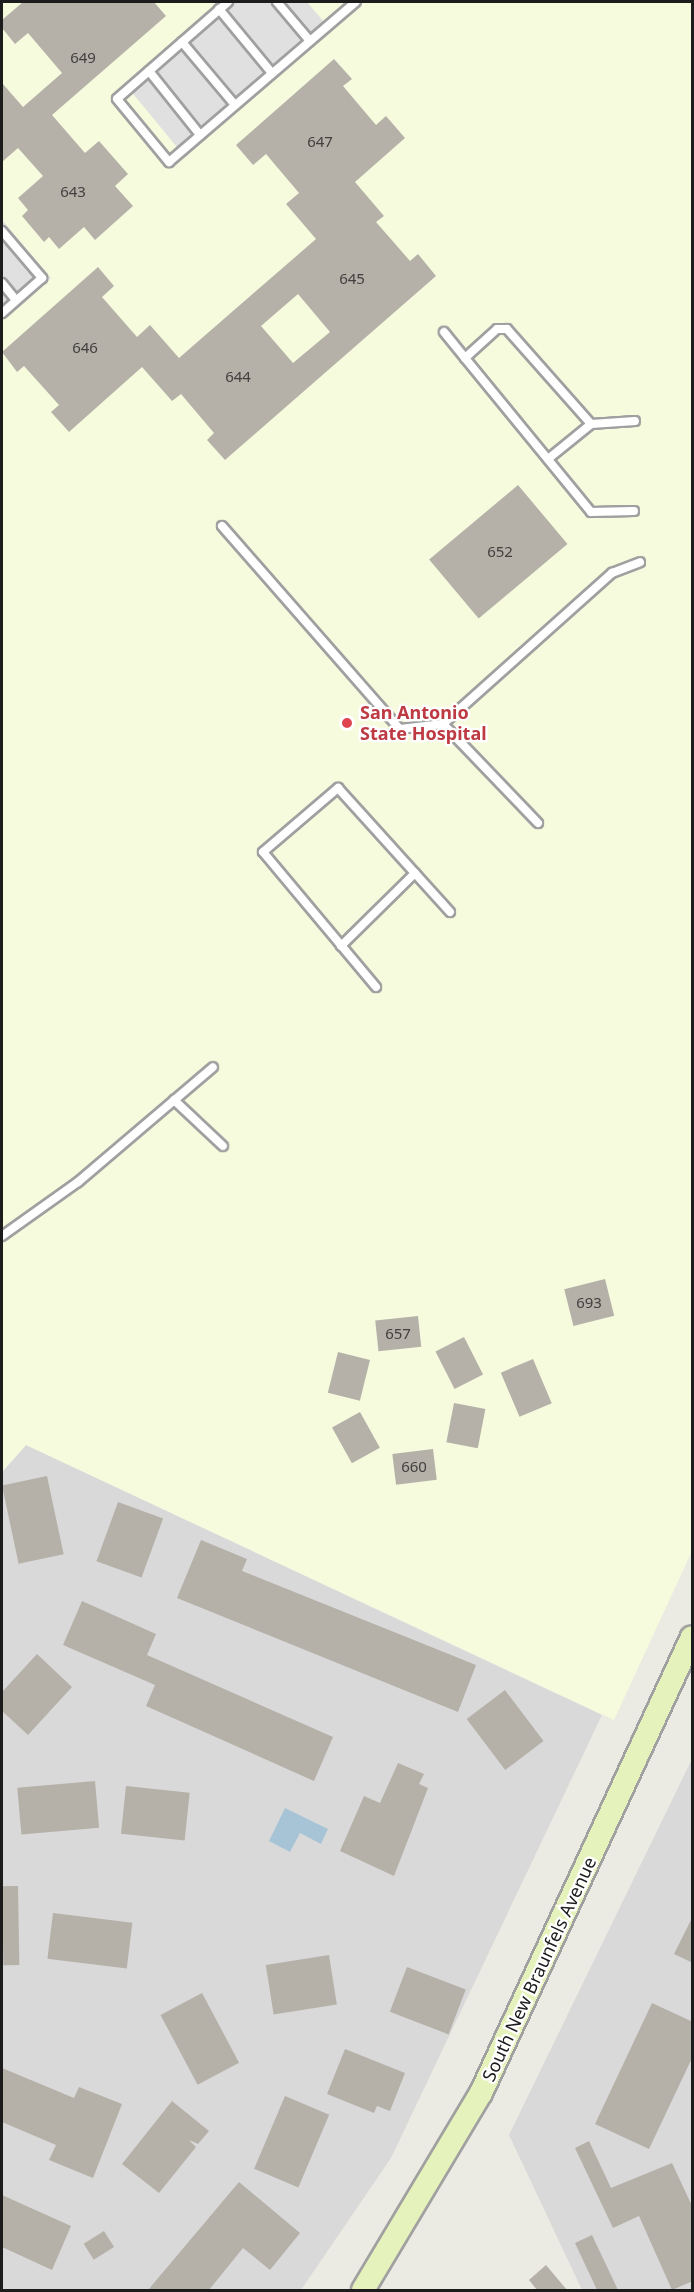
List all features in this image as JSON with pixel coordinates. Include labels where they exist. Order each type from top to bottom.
[{"type":"main road","name":"South New Braunfels Avenue","points":[[363,2290],[481,2093],[693,1637]]},
{"type":"lane","points":[[228,2],[117,99],[168,162],[356,2]]},
{"type":"lane","points":[[277,2],[310,41]]},
{"type":"lane","points":[[219,9],[272,73]]},
{"type":"lane","points":[[182,42],[235,105]]},
{"type":"lane","points":[[148,71],[200,135]]},
{"type":"lane","points":[[2,231],[42,278],[2,313]]},
{"type":"lane","points":[[2,283],[16,300]]},
{"type":"lane","points":[[465,358],[497,328],[507,329],[591,424]]},
{"type":"lane","points":[[444,332],[591,512],[634,511]]},
{"type":"lane","points":[[548,459],[591,424],[635,421]]},
{"type":"lane","points":[[222,526],[400,729],[443,724],[612,573],[640,562]]},
{"type":"lane","points":[[443,724],[538,823]]},
{"type":"lane","points":[[376,987],[263,852],[338,788],[450,912]]},
{"type":"lane","points":[[341,946],[415,873]]},
{"type":"lane","points":[[2,1236],[78,1182],[213,1067]]},
{"type":"lane","points":[[174,1100],[223,1146]]},
{"type":"shaded area","name":"San Antonio State Hospital","points":[[2,2],[692,2],[692,1551],[614,1720],[26,1445],[2,1472]]},
{"type":"shaded area","points":[[218,2],[307,2],[331,30],[185,157],[125,84]]},
{"type":"shaded area","points":[[2,220],[51,278],[2,321]]},
{"type":"shaded area","points":[[26,1445],[602,1715],[391,2158],[301,2290],[2,2290],[2,1472]]},
{"type":"shaded area","points":[[692,1759],[692,2290],[582,2290],[509,2135]]},
{"type":"water","points":[[285,1808],[328,1829],[321,1844],[300,1833],[290,1852],[269,1841]]},
{"type":"building","points":[[23,2],[154,2],[166,16],[52,115],[85,153],[99,141],[128,174],[115,186],[133,206],[95,240],[84,227],[59,249],[49,237],[44,242],[22,216],[28,210],[18,198],[43,176],[18,148],[2,162],[2,83],[23,107],[62,73],[28,33],[15,44],[2,28],[2,20]]},
{"type":"building","points":[[334,59],[352,79],[343,86],[376,125],[386,116],[405,138],[355,182],[384,216],[376,222],[410,261],[418,254],[436,276],[225,460],[207,440],[214,433],[181,394],[172,401],[142,367],[69,432],[51,412],[59,405],[24,366],[17,372],[2,352],[98,267],[114,286],[102,297],[137,337],[150,325],[179,358],[316,239],[286,204],[299,193],[266,154],[253,165],[236,145]],"holes":[[[298,294],[330,332],[293,363],[261,326]]]},
{"type":"building","points":[[518,485],[567,544],[479,619],[429,560]]},
{"type":"building","points":[[605,1279],[614,1316],[573,1326],[564,1289]]},
{"type":"building","points":[[418,1316],[421,1347],[378,1351],[375,1320]]},
{"type":"building","points":[[464,1337],[483,1374],[455,1389],[435,1352]]},
{"type":"building","points":[[338,1352],[370,1360],[360,1401],[328,1393]]},
{"type":"building","points":[[533,1359],[552,1403],[520,1417],[501,1373]]},
{"type":"building","points":[[454,1403],[485,1409],[478,1448],[446,1442]]},
{"type":"building","points":[[360,1412],[380,1448],[352,1463],[332,1428]]},
{"type":"building","points":[[433,1449],[437,1480],[396,1485],[392,1454]]},
{"type":"building","points":[[47,1476],[64,1554],[19,1564],[2,1486]]},
{"type":"building","points":[[118,1502],[163,1518],[142,1578],[96,1561]]},
{"type":"building","points":[[201,1540],[247,1559],[242,1571],[476,1665],[458,1712],[177,1598]]},
{"type":"building","points":[[82,1601],[156,1634],[147,1655],[333,1737],[314,1781],[146,1706],[155,1685],[63,1645]]},
{"type":"building","points":[[37,1654],[72,1687],[28,1735],[2,1711],[2,1692]]},
{"type":"building","points":[[505,1690],[544,1741],[505,1770],[467,1719]]},
{"type":"building","points":[[398,1763],[424,1774],[419,1784],[428,1788],[394,1876],[340,1851],[364,1796],[380,1803]]},
{"type":"building","points":[[95,1781],[99,1828],[21,1835],[17,1788]]},
{"type":"building","points":[[126,1786],[190,1793],[185,1840],[121,1834]]},
{"type":"building","points":[[2,1886],[18,1886],[19,1965],[3,1965]]},
{"type":"building","points":[[53,1913],[132,1923],[127,1968],[47,1959]]},
{"type":"building","points":[[693,1916],[693,1963],[674,1954]]},
{"type":"building","points":[[329,1955],[337,2004],[274,2014],[266,1965]]},
{"type":"building","points":[[407,1967],[466,1990],[449,2034],[390,2012]]},
{"type":"building","points":[[202,1993],[239,2063],[198,2085],[161,2015]]},
{"type":"building","points":[[652,2003],[693,2022],[693,2056],[649,2149],[595,2124]]},
{"type":"building","points":[[345,2049],[405,2073],[390,2111],[377,2106],[374,2113],[327,2094]]},
{"type":"building","points":[[2,2068],[74,2098],[79,2087],[122,2104],[93,2178],[49,2160],[56,2145],[2,2122]]},
{"type":"building","points":[[285,2096],[329,2115],[298,2187],[254,2169]]},
{"type":"building","points":[[172,2101],[209,2131],[198,2144],[189,2140],[196,2147],[159,2193],[122,2164]]},
{"type":"building","points":[[589,2141],[611,2188],[672,2163],[693,2208],[693,2281],[672,2290],[639,2216],[613,2228],[575,2148]]},
{"type":"building","points":[[239,2182],[300,2233],[270,2270],[243,2248],[209,2290],[148,2290]]},
{"type":"building","points":[[2,2195],[71,2226],[52,2270],[2,2247]]},
{"type":"building","points":[[104,2231],[114,2247],[94,2260],[84,2244]]},
{"type":"building","points":[[592,2235],[618,2290],[597,2290],[575,2243]]},
{"type":"building","points":[[546,2265],[567,2290],[537,2290],[529,2280]]},
{"type":"place","name":"San Antonio State Hospital","points":[[347,723]]}]
